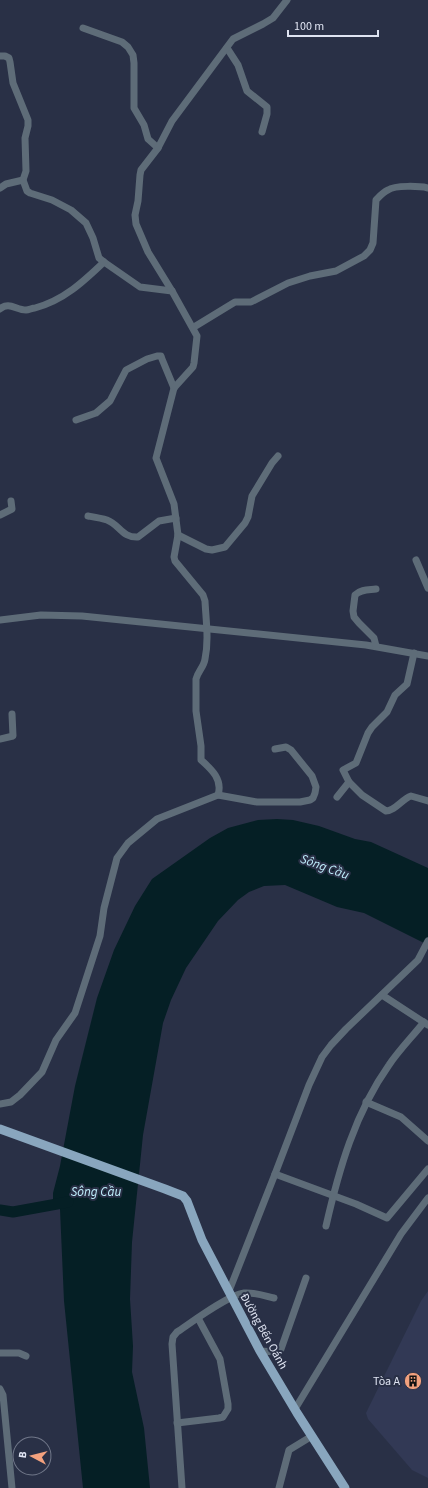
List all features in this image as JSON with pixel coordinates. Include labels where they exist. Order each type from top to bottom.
[{"type":"main road","name":"Đường Bến Oánh","points":[[0,1129],[183,1196],[187,1201],[202,1240],[260,1351],[345,1488]]},
{"type":"street","points":[[218,795],[220,788],[213,771],[201,760],[201,746],[196,711],[196,679],[197,674],[205,660],[208,642],[205,602],[203,595],[175,561],[174,557],[178,535],[176,518],[171,494],[156,460],[174,388],[193,367],[197,336],[194,327],[148,252],[136,224],[135,215],[141,170],[158,148],[172,121],[237,36],[273,18],[287,0]]},
{"type":"street","points":[[83,28],[122,42],[128,47],[134,63],[134,108],[144,125],[148,139],[158,148]]},
{"type":"street","points":[[227,48],[238,65],[247,91],[267,107],[268,114],[262,132]]},
{"type":"street","points":[[0,56],[9,58],[13,83],[28,120],[25,138],[26,170],[23,180],[27,191],[52,200],[71,210],[86,223],[93,238],[98,255],[104,262],[140,287],[172,291]]},
{"type":"street","points":[[0,188],[6,184],[23,180]]},
{"type":"street","points":[[194,327],[235,302],[251,302],[288,283],[310,276],[334,272],[364,256],[370,250],[373,243],[376,200],[391,188],[416,186],[428,188]]},
{"type":"street","points":[[0,309],[6,305],[9,305],[26,310],[36,308],[60,298],[80,285],[104,262]]},
{"type":"street","points":[[76,420],[96,413],[110,401],[126,370],[138,363],[156,356],[161,356],[174,388]]},
{"type":"street","points":[[178,535],[206,549],[212,550],[225,547],[245,523],[248,517],[252,496],[272,463],[278,456]]},
{"type":"street","points":[[0,515],[12,509],[11,501]]},
{"type":"street","points":[[88,516],[113,523],[126,535],[133,537],[138,537],[159,521],[176,518]]},
{"type":"street","points":[[416,560],[428,588]]},
{"type":"street","points":[[376,590],[357,592],[355,594],[353,611],[356,620],[374,638],[376,646]]},
{"type":"street","points":[[0,620],[41,615],[76,615],[376,646],[414,652],[428,656]]},
{"type":"street","points":[[414,652],[407,684],[395,695],[386,712],[368,733],[356,763],[343,770],[349,782],[362,795],[386,811],[389,811],[403,800],[411,796],[428,801]]},
{"type":"street","points":[[0,739],[13,736],[12,714]]},
{"type":"street","points":[[0,1104],[11,1102],[20,1095],[42,1072],[52,1053],[56,1040],[75,1013],[100,936],[104,908],[117,858],[121,851],[137,835],[157,819],[218,795],[257,802],[300,802],[313,798],[316,793],[316,787],[312,776],[291,750],[286,747],[275,749]]},
{"type":"street","points":[[338,797],[349,782]]},
{"type":"street","points":[[182,1488],[172,1344],[173,1337],[177,1332],[230,1294],[304,1097],[322,1057],[331,1045],[418,960],[426,944]]},
{"type":"street","points":[[326,1226],[333,1195],[344,1159],[366,1102],[389,1064],[426,1024],[382,995]]},
{"type":"street","points":[[366,1102],[401,1117],[428,1141]]},
{"type":"street","points":[[275,1174],[356,1204],[387,1218],[428,1169]]},
{"type":"street","points":[[295,1408],[400,1234],[428,1198]]},
{"type":"street","points":[[260,1351],[276,1352],[281,1349],[306,1278]]},
{"type":"street","points":[[230,1294],[244,1293],[264,1295],[274,1298]]},
{"type":"street","points":[[177,1423],[223,1417],[228,1408],[220,1359],[198,1318]]},
{"type":"street","points":[[0,1353],[19,1353],[26,1356]]},
{"type":"street","points":[[0,1389],[3,1395],[12,1488]]},
{"type":"street","points":[[279,1488],[288,1450],[312,1436]]},
{"type":"street","points":[[0,1437],[8,1442]]},
{"type":"shaded area","points":[[428,1291],[428,1478],[412,1470],[368,1419],[366,1413],[421,1301]]},
{"type":"water","name":"Sông Cầu","points":[[258,820],[293,820],[319,826],[355,839],[371,842],[428,868],[428,945],[364,913],[337,907],[285,885],[264,886],[249,892],[238,900],[218,921],[186,968],[171,1000],[163,1023],[143,1135],[132,1242],[130,1299],[133,1346],[132,1372],[144,1428],[150,1488],[83,1488],[64,1301],[60,1209],[53,1207],[53,1193],[60,1166],[75,1086],[97,998],[114,950],[135,906],[152,879],[210,838],[228,828]]},
{"type":"waterway","points":[[0,1210],[13,1212],[68,1202]]},
{"type":"place","name":"Tòa A","points":[[413,1381]]}]
